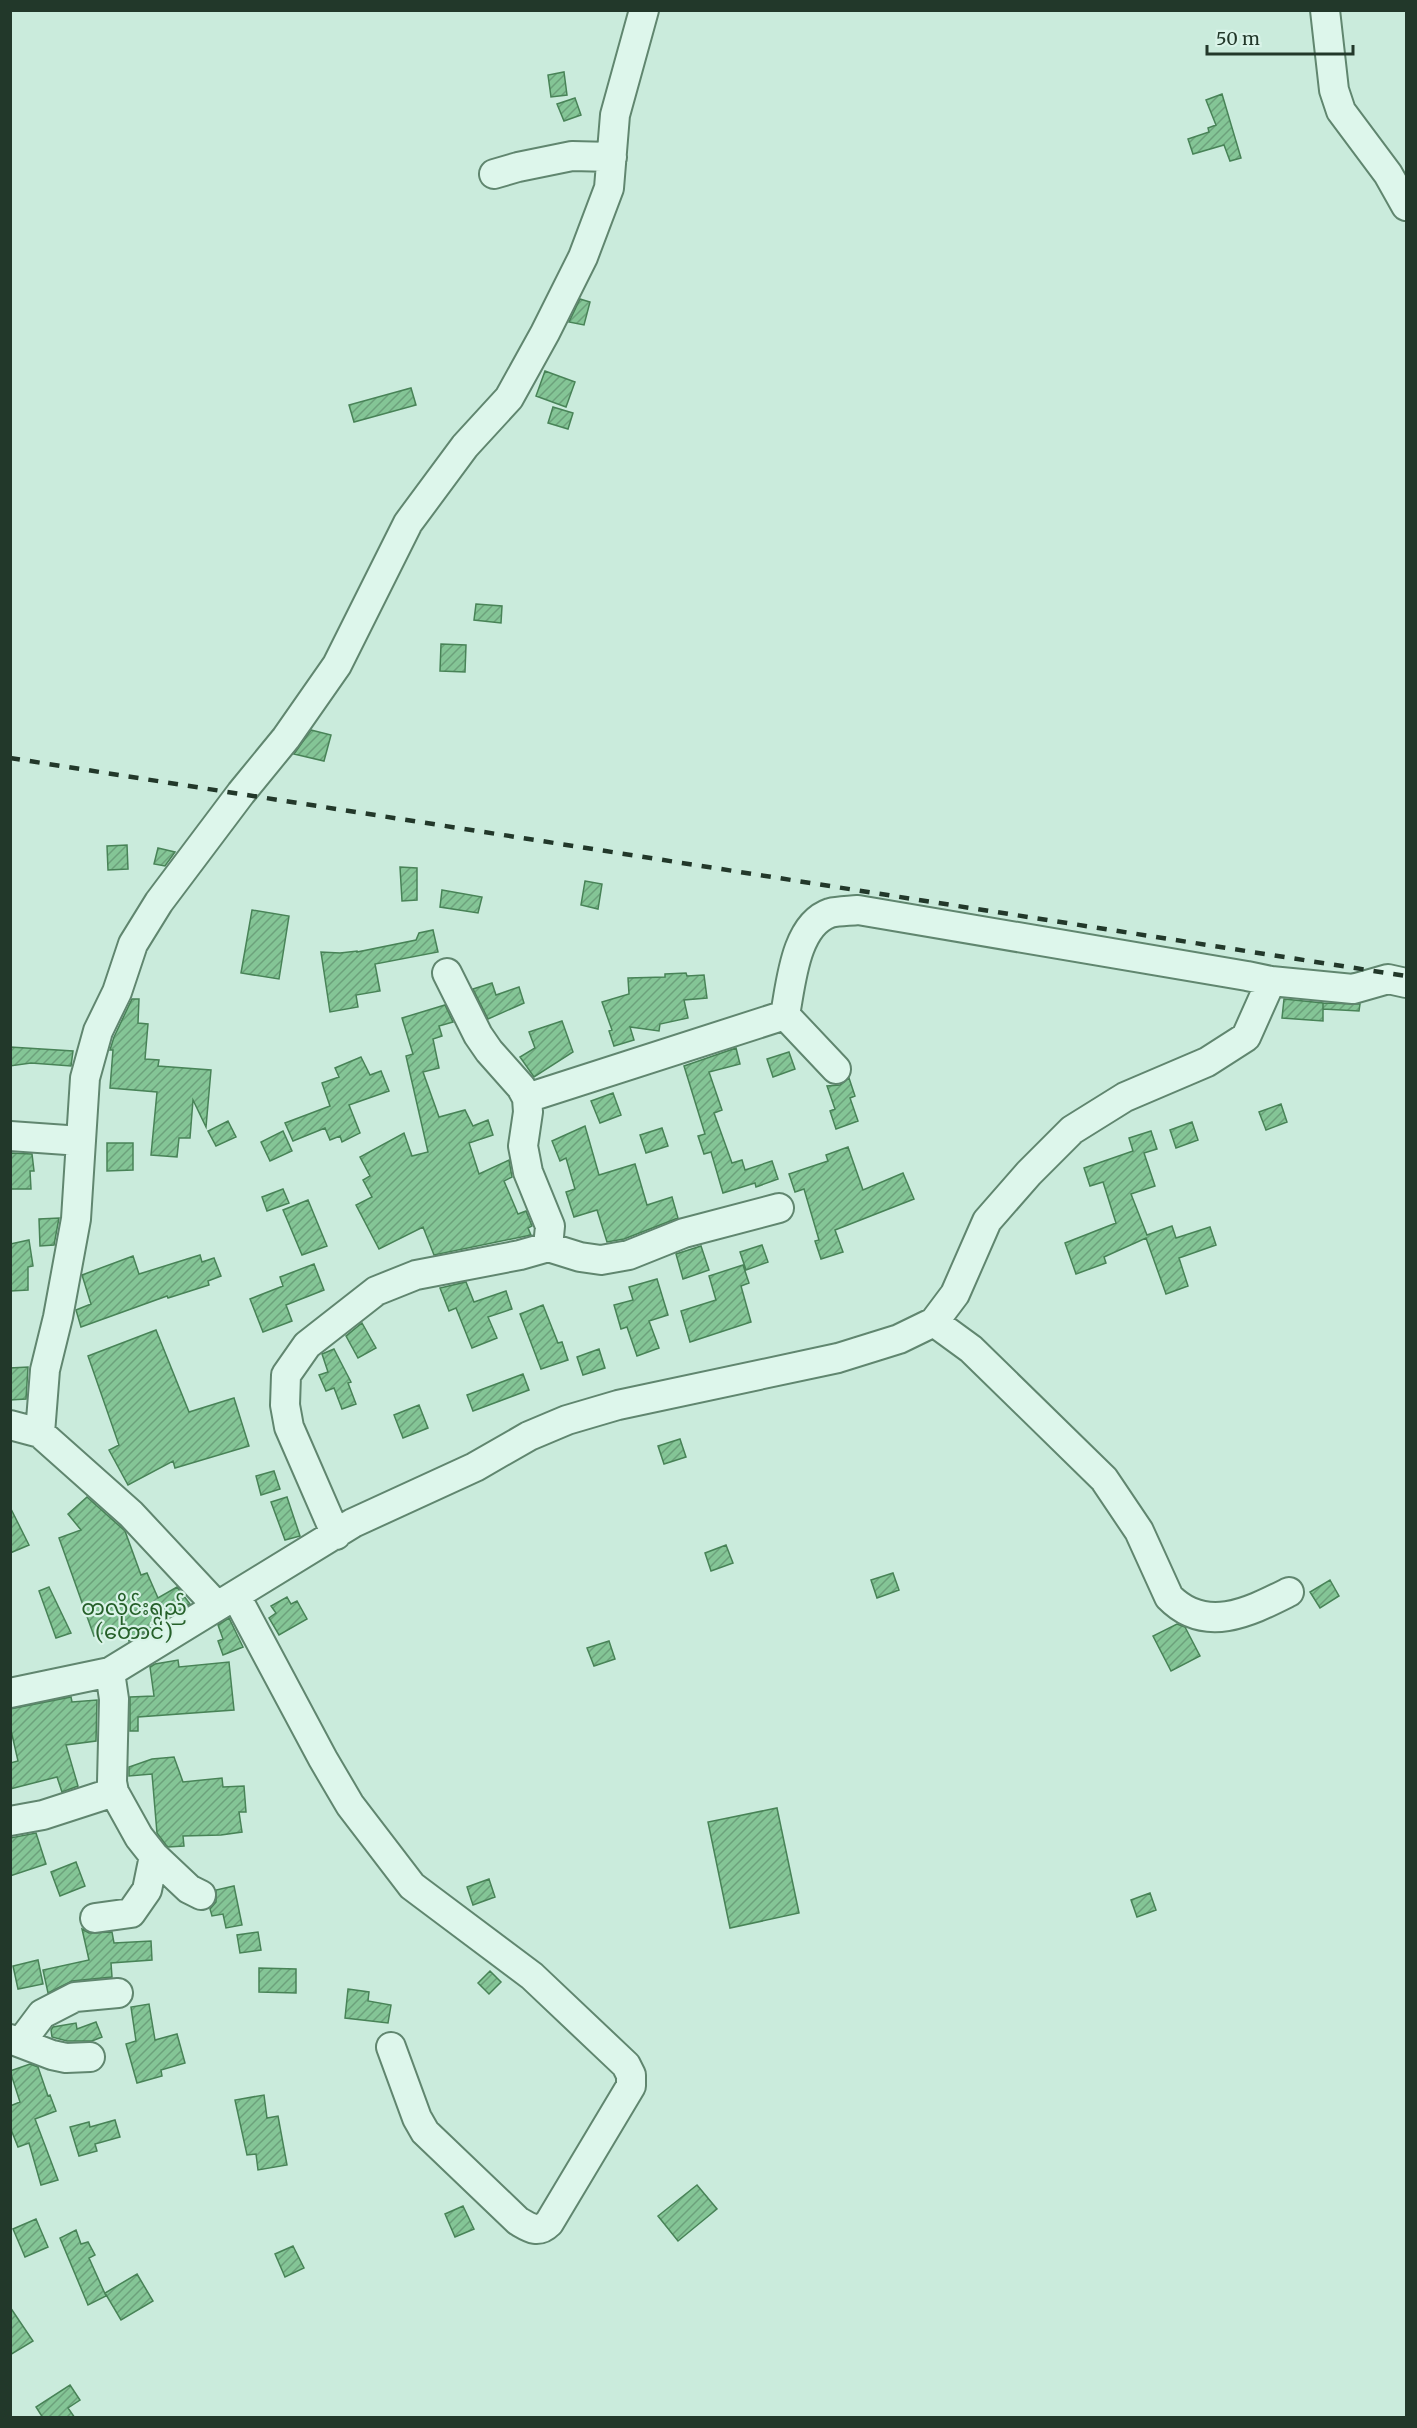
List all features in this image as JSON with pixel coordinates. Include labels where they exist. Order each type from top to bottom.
[{"type":"street","points":[[40,1433],[45,1370],[58,1317],[76,1219],[85,1078],[98,1031],[117,992],[133,944],[159,902],[241,793],[286,738],[337,665],[408,523],[465,446],[508,398],[545,333],[583,257],[609,188],[615,115],[644,10]]},
{"type":"street","points":[[1325,10],[1334,90],[1341,111],[1388,174],[1407,206]]},
{"type":"street","points":[[494,174],[572,156],[612,157]]},
{"type":"street","points":[[785,1015],[800,944],[810,926],[830,914],[858,910],[1271,981],[1353,989],[1388,979],[1407,983]]},
{"type":"street","points":[[447,973],[478,1035],[489,1051],[522,1087],[528,1112],[523,1146],[528,1172],[550,1226],[548,1247]]},
{"type":"street","points":[[10,1693],[110,1672],[353,1523],[475,1467],[529,1436],[567,1420],[618,1405],[838,1358],[899,1338],[934,1322],[956,1294],[987,1221],[1036,1166],[1072,1130],[1125,1096],[1208,1062],[1246,1037],[1271,981]]},
{"type":"street","points":[[526,1098],[785,1015]]},
{"type":"street","points":[[785,1015],[836,1069]]},
{"type":"street","points":[[10,1136],[81,1141]]},
{"type":"street","points":[[336,1535],[289,1427],[285,1405],[286,1375],[307,1345],[376,1291],[416,1275],[520,1255],[548,1247],[580,1257],[601,1260],[629,1255],[684,1233],[779,1208]]},
{"type":"street","points":[[934,1322],[971,1349],[1104,1479],[1139,1531],[1169,1597],[1178,1605],[1190,1611],[1215,1617],[1231,1617],[1289,1592]]},
{"type":"street","points":[[10,1425],[40,1433],[226,1601],[350,1805],[412,1886],[532,1976],[626,2065],[631,2075],[631,2086],[549,2223],[543,2229],[535,2230],[518,2221],[425,2132],[417,2118],[391,2047]]},
{"type":"street","points":[[110,1672],[114,1699],[112,1782],[114,1792],[139,1837],[154,1856],[189,1889],[201,1895]]},
{"type":"street","points":[[10,1821],[44,1815],[114,1792]]},
{"type":"street","points":[[95,1918],[131,1913],[147,1890],[154,1856]]},
{"type":"street","points":[[90,2057],[66,2058],[52,2055],[16,2040],[42,2014],[75,1997],[118,1993]]},
{"type":"building","points":[[564,72],[567,95],[551,97],[548,75]]},
{"type":"building","points":[[1222,94],[1241,158],[1230,161],[1224,145],[1193,154],[1188,139],[1209,132],[1208,128],[1216,125],[1206,100]]},
{"type":"building","points":[[575,98],[581,115],[564,121],[557,104]]},
{"type":"building","points":[[580,299],[590,302],[584,325],[569,322]]},
{"type":"building","points":[[545,371],[575,382],[566,407],[536,396]]},
{"type":"building","points":[[411,388],[416,405],[354,422],[349,405]]},
{"type":"building","points":[[553,407],[573,413],[568,429],[548,423]]},
{"type":"building","points":[[476,604],[502,606],[501,623],[474,620]]},
{"type":"building","points":[[441,644],[466,645],[465,672],[440,671]]},
{"type":"building","points":[[311,730],[331,735],[324,761],[294,754]]},
{"type":"building","points":[[127,845],[128,869],[108,870],[107,846]]},
{"type":"building","points":[[158,848],[175,852],[165,866],[154,864]]},
{"type":"building","points":[[400,867],[417,868],[417,900],[402,901]]},
{"type":"building","points":[[585,881],[602,884],[598,909],[581,905]]},
{"type":"building","points":[[442,890],[482,897],[478,913],[440,907]]},
{"type":"building","points":[[252,910],[289,916],[279,979],[241,973]]},
{"type":"building","points":[[433,930],[438,952],[375,964],[380,991],[356,995],[358,1007],[330,1012],[321,952],[357,952],[416,940],[419,933]]},
{"type":"building","points":[[686,973],[687,976],[704,975],[707,998],[684,1000],[688,1018],[660,1024],[659,1031],[630,1027],[634,1040],[614,1046],[609,1031],[612,1030],[602,1002],[629,994],[628,978],[665,977],[665,974]]},
{"type":"building","points":[[492,983],[496,995],[519,987],[524,1003],[488,1019],[473,989]]},
{"type":"building","points":[[132,999],[139,999],[138,1023],[148,1024],[145,1059],[159,1060],[158,1066],[211,1070],[206,1127],[193,1100],[190,1138],[179,1138],[177,1157],[151,1155],[157,1092],[110,1088],[113,1050],[110,1050]]},
{"type":"building","points":[[1284,999],[1323,1003],[1323,1021],[1282,1018]]},
{"type":"building","points":[[1323,1003],[1360,1004],[1359,1011],[1323,1009]]},
{"type":"building","points":[[445,1005],[453,1022],[439,1026],[442,1036],[433,1039],[439,1068],[423,1072],[439,1117],[465,1110],[473,1126],[488,1120],[493,1135],[469,1143],[479,1174],[509,1160],[512,1177],[504,1181],[518,1214],[526,1211],[532,1226],[528,1228],[531,1235],[434,1255],[423,1227],[379,1249],[356,1205],[372,1197],[363,1180],[370,1176],[360,1157],[404,1133],[412,1156],[428,1152],[406,1056],[413,1054],[402,1018]]},
{"type":"building","points":[[562,1021],[573,1052],[534,1077],[520,1057],[535,1048],[529,1032]]},
{"type":"building","points":[[10,1047],[73,1051],[71,1066],[31,1063],[10,1066]]},
{"type":"building","points":[[736,1048],[740,1064],[709,1072],[722,1110],[714,1113],[732,1163],[742,1160],[745,1170],[772,1161],[778,1179],[756,1187],[755,1183],[723,1193],[711,1152],[704,1154],[698,1136],[705,1134],[684,1066]]},
{"type":"building","points":[[789,1052],[795,1069],[773,1077],[767,1059]]},
{"type":"building","points":[[361,1057],[370,1075],[381,1071],[389,1091],[349,1105],[360,1133],[342,1142],[340,1136],[330,1140],[325,1128],[293,1141],[285,1123],[330,1106],[322,1083],[339,1077],[335,1068]]},
{"type":"building","points":[[849,1078],[855,1096],[850,1098],[858,1121],[836,1129],[830,1111],[835,1109],[827,1086],[840,1085]]},
{"type":"building","points":[[613,1093],[621,1115],[600,1123],[591,1101]]},
{"type":"building","points":[[1281,1104],[1287,1122],[1266,1130],[1259,1112]]},
{"type":"building","points":[[228,1121],[236,1137],[216,1146],[208,1131]]},
{"type":"building","points":[[1192,1122],[1198,1140],[1176,1148],[1170,1130]]},
{"type":"building","points":[[585,1126],[599,1175],[635,1164],[647,1205],[672,1197],[678,1218],[624,1239],[607,1242],[597,1210],[574,1217],[566,1192],[575,1189],[566,1158],[560,1161],[552,1141]]},
{"type":"building","points":[[662,1128],[668,1146],[646,1153],[640,1135]]},
{"type":"building","points":[[283,1131],[292,1151],[270,1161],[261,1142]]},
{"type":"building","points":[[1151,1131],[1157,1149],[1144,1153],[1155,1186],[1131,1194],[1147,1235],[1172,1226],[1176,1238],[1210,1227],[1216,1245],[1179,1258],[1188,1286],[1166,1294],[1146,1238],[1104,1257],[1106,1263],[1076,1274],[1065,1243],[1116,1223],[1103,1182],[1090,1186],[1084,1168],[1133,1151],[1129,1138]]},
{"type":"building","points":[[107,1143],[133,1143],[133,1170],[107,1171]]},
{"type":"building","points":[[848,1147],[863,1190],[903,1173],[914,1199],[835,1230],[843,1252],[821,1259],[815,1241],[819,1240],[804,1189],[795,1192],[789,1174],[828,1161],[826,1155]]},
{"type":"building","points":[[10,1153],[32,1154],[34,1171],[30,1171],[31,1189],[10,1189]]},
{"type":"building","points":[[283,1189],[289,1203],[267,1211],[262,1197]]},
{"type":"building","points":[[308,1200],[327,1246],[302,1255],[283,1210]]},
{"type":"building","points":[[59,1218],[54,1245],[40,1246],[39,1219]]},
{"type":"building","points":[[29,1240],[33,1266],[28,1267],[28,1290],[11,1291],[10,1244]]},
{"type":"building","points":[[762,1245],[768,1262],[746,1270],[740,1252]]},
{"type":"building","points":[[701,1246],[709,1270],[683,1279],[676,1254]]},
{"type":"building","points":[[200,1255],[202,1262],[214,1258],[221,1276],[208,1281],[209,1285],[168,1298],[167,1296],[81,1327],[76,1310],[91,1304],[82,1275],[133,1256],[139,1274]]},
{"type":"building","points":[[314,1264],[324,1290],[286,1305],[292,1321],[263,1332],[250,1299],[283,1286],[280,1277]]},
{"type":"building","points":[[743,1265],[749,1283],[741,1286],[751,1322],[690,1342],[681,1311],[716,1300],[709,1276]]},
{"type":"building","points":[[657,1279],[668,1315],[649,1321],[659,1348],[637,1356],[627,1327],[621,1329],[614,1305],[633,1300],[629,1287]]},
{"type":"building","points":[[466,1282],[474,1302],[506,1291],[512,1309],[488,1317],[497,1338],[472,1348],[456,1308],[449,1311],[440,1288]]},
{"type":"building","points":[[543,1305],[558,1343],[562,1342],[568,1360],[541,1369],[520,1314]]},
{"type":"building","points":[[362,1323],[376,1348],[358,1358],[346,1336]]},
{"type":"building","points":[[156,1330],[189,1412],[234,1398],[249,1446],[175,1468],[173,1461],[128,1485],[109,1450],[119,1445],[88,1356]]},
{"type":"building","points":[[334,1349],[351,1382],[348,1383],[356,1404],[342,1409],[334,1388],[326,1391],[319,1375],[328,1372],[322,1354]]},
{"type":"building","points":[[599,1349],[605,1368],[583,1375],[577,1357]]},
{"type":"building","points":[[28,1367],[26,1399],[10,1400],[10,1368]]},
{"type":"building","points":[[523,1374],[529,1390],[473,1411],[467,1395]]},
{"type":"building","points":[[419,1405],[428,1428],[403,1438],[394,1415]]},
{"type":"building","points":[[680,1439],[686,1457],[664,1464],[658,1446]]},
{"type":"building","points":[[274,1471],[280,1489],[261,1495],[256,1476]]},
{"type":"building","points":[[87,1497],[125,1531],[141,1575],[147,1573],[158,1598],[177,1587],[190,1604],[129,1641],[125,1626],[94,1636],[59,1538],[81,1530],[68,1514]]},
{"type":"building","points":[[287,1497],[300,1536],[285,1540],[271,1502]]},
{"type":"building","points":[[10,1507],[29,1545],[10,1553]]},
{"type":"building","points":[[726,1545],[733,1563],[711,1571],[705,1553]]},
{"type":"building","points":[[893,1573],[899,1590],[877,1598],[871,1580]]},
{"type":"building","points":[[1330,1580],[1339,1596],[1320,1608],[1310,1592]]},
{"type":"building","points":[[49,1587],[71,1633],[56,1638],[39,1591]]},
{"type":"building","points":[[287,1597],[291,1604],[297,1601],[307,1619],[279,1635],[269,1618],[276,1613],[271,1606]]},
{"type":"building","points":[[229,1618],[243,1647],[223,1655],[218,1641],[223,1639],[218,1625]]},
{"type":"building","points":[[1177,1624],[1185,1627],[1200,1656],[1171,1671],[1153,1636]]},
{"type":"building","points":[[609,1641],[615,1659],[594,1666],[587,1648]]},
{"type":"building","points":[[178,1660],[179,1667],[229,1662],[234,1710],[138,1717],[138,1731],[130,1731],[130,1697],[154,1696],[150,1667]]},
{"type":"building","points":[[71,1697],[72,1702],[97,1700],[96,1741],[66,1745],[78,1786],[62,1792],[57,1777],[10,1789],[10,1763],[18,1761],[10,1726],[10,1709]]},
{"type":"building","points":[[174,1757],[183,1782],[222,1778],[223,1787],[244,1786],[246,1812],[239,1812],[242,1832],[183,1836],[184,1846],[168,1847],[166,1845],[157,1833],[152,1774],[129,1776],[129,1767],[152,1759]]},
{"type":"building","points":[[777,1808],[799,1913],[730,1928],[708,1822]]},
{"type":"building","points":[[36,1833],[46,1864],[10,1876],[10,1838]]},
{"type":"building","points":[[76,1862],[85,1886],[60,1896],[51,1872]]},
{"type":"building","points":[[489,1879],[495,1897],[473,1905],[467,1887]]},
{"type":"building","points":[[234,1886],[242,1925],[226,1928],[223,1914],[212,1916],[210,1909],[216,1902],[216,1890]]},
{"type":"building","points":[[1150,1893],[1156,1910],[1137,1917],[1131,1900]]},
{"type":"building","points":[[82,1929],[89,1933],[112,1932],[114,1943],[151,1941],[152,1960],[111,1963],[112,1977],[72,1981],[48,1993],[43,1970],[89,1960]]},
{"type":"building","points":[[258,1932],[261,1950],[240,1953],[237,1935]]},
{"type":"building","points":[[38,1960],[43,1984],[18,1989],[13,1966]]},
{"type":"building","points":[[259,1968],[296,1969],[296,1993],[259,1992]]},
{"type":"building","points":[[490,1971],[501,1982],[489,1994],[478,1983]]},
{"type":"building","points":[[348,1989],[369,1992],[368,2001],[391,2005],[388,2023],[345,2018]]},
{"type":"building","points":[[149,2004],[155,2040],[177,2034],[185,2063],[161,2070],[162,2076],[137,2083],[126,2044],[136,2041],[131,2007]]},
{"type":"building","points":[[96,2022],[102,2037],[92,2041],[67,2041],[52,2037],[53,2027],[76,2023],[77,2029]]},
{"type":"building","points":[[30,2064],[38,2067],[56,2111],[35,2119],[58,2180],[41,2185],[29,2143],[18,2147],[10,2127],[10,2106],[20,2102],[10,2071]]},
{"type":"building","points":[[264,2095],[267,2118],[278,2116],[287,2165],[258,2170],[256,2154],[247,2155],[235,2100]]},
{"type":"building","points":[[115,2120],[120,2137],[95,2144],[97,2151],[79,2156],[70,2127],[89,2122],[90,2127]]},
{"type":"building","points":[[697,2185],[717,2209],[678,2241],[658,2216]]},
{"type":"building","points":[[463,2206],[474,2229],[455,2237],[445,2214]]},
{"type":"building","points":[[36,2219],[48,2247],[25,2257],[13,2229]]},
{"type":"building","points":[[76,2230],[81,2244],[88,2242],[95,2255],[89,2258],[106,2296],[88,2305],[60,2238]]},
{"type":"building","points":[[293,2246],[304,2268],[285,2277],[275,2254]]},
{"type":"building","points":[[137,2274],[153,2301],[121,2320],[105,2293]]},
{"type":"building","points":[[10,2307],[33,2341],[10,2355]]},
{"type":"building","points":[[70,2385],[80,2400],[68,2408],[75,2418],[43,2418],[36,2407]]},
{"type":"railway","points":[[10,758],[1406,976]]},
{"type":"district","name":"တလိုင်းရှည် (တောင်)","points":[[134,1620]]}]
